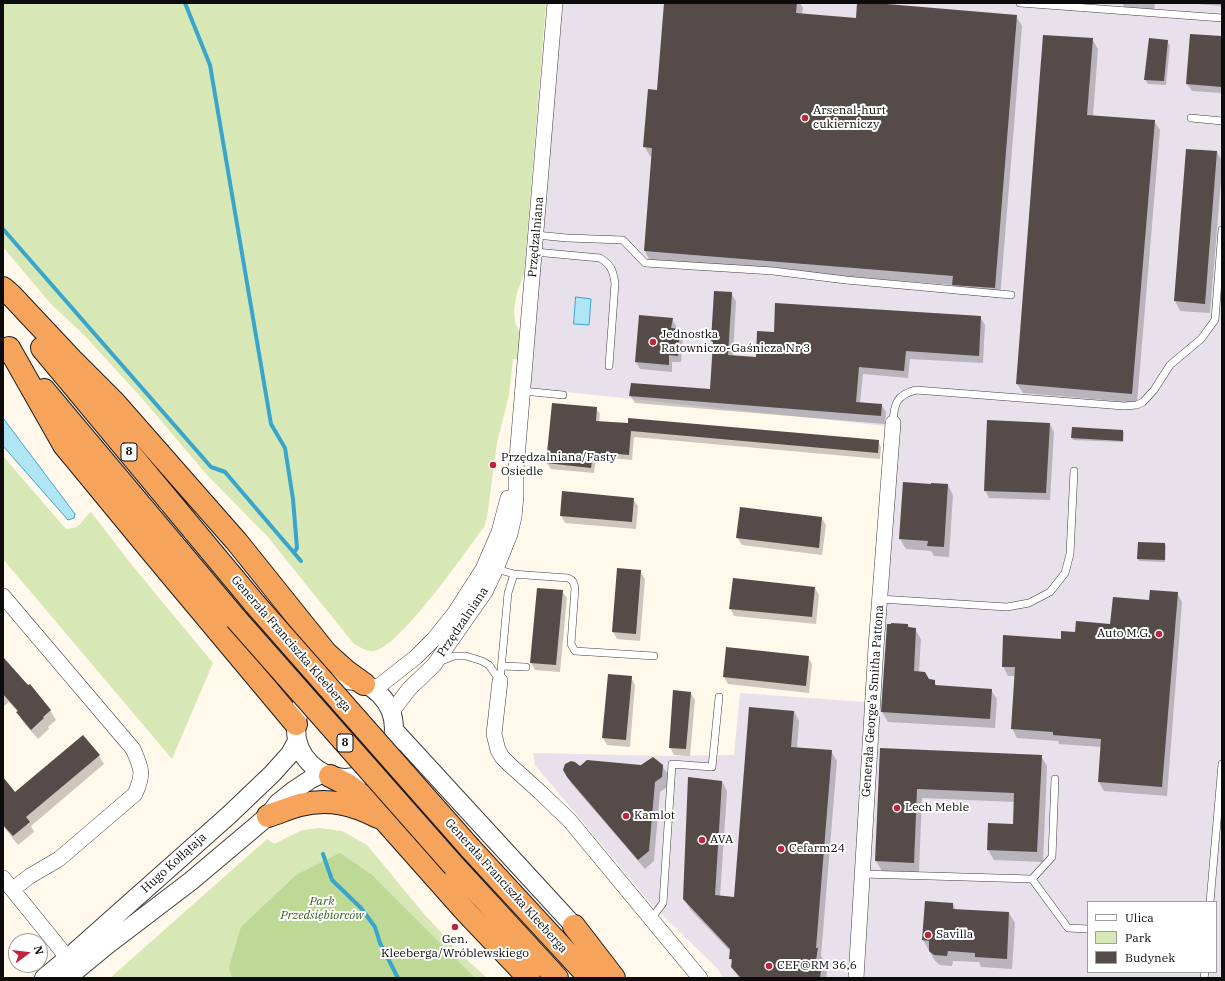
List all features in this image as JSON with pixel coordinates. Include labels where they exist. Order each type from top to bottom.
[{"type":"highway","points":[[3,288],[114,402],[237,542],[326,653],[346,672],[369,687]]},
{"type":"highway","name":"Generała Franciszka Kleeberga","points":[[3,301],[255,604],[470,848],[590,978]]},
{"type":"highway","points":[[6,344],[64,445],[297,732]]},
{"type":"highway","name":"Generała Franciszka Kleeberga","points":[[6,344],[236,619],[454,866],[557,978]]},
{"type":"highway","points":[[327,774],[356,790],[364,797],[467,913],[529,978]]},
{"type":"highway","points":[[268,816],[300,805],[335,802],[358,807],[382,819]]},
{"type":"highway","points":[[574,926],[614,978]]},
{"type":"street","name":"Przędzalniana","points":[[392,721],[409,689],[434,664],[485,592],[510,534],[514,517],[516,470],[555,3]]},
{"type":"street","name":"Generała George'a Smitha Pattona","points":[[856,978],[880,599],[893,423]]},
{"type":"street","name":"Przędzalniana","points":[[369,687],[420,653],[434,639],[454,614],[483,569],[499,532],[516,470]]},
{"type":"street","points":[[3,596],[133,749],[140,765],[141,780],[135,794],[59,859],[30,876],[7,886],[71,969]]},
{"type":"street","points":[[392,721],[392,743],[386,754],[378,764],[368,772],[356,777],[343,778],[327,774],[310,763],[300,749],[297,732],[299,711],[305,700],[314,690],[338,680],[351,680],[369,687],[384,700],[392,721],[574,926],[625,978]]},
{"type":"street","points":[[500,681],[494,734],[498,750],[502,757],[570,821],[700,978]]},
{"type":"street","name":"Hugo Kołłątaja","points":[[71,969],[272,774],[290,754],[297,732]]},
{"type":"street","name":"Hugo Kołłątaja","points":[[44,978],[71,969],[107,945],[191,881],[268,816],[278,803],[293,791],[312,779],[327,774]]},
{"type":"lane","points":[[1020,3],[1222,18]]},
{"type":"lane","points":[[1191,118],[1222,121]]},
{"type":"lane","points":[[893,423],[894,410],[899,399],[907,392],[916,390],[1124,406],[1137,405],[1143,402],[1154,390],[1170,365],[1201,339],[1215,320],[1222,230]]},
{"type":"lane","points":[[536,235],[567,238],[623,240],[645,263],[773,271],[846,280],[1011,295]]},
{"type":"lane","points":[[535,252],[600,258],[607,263],[613,271],[616,283],[609,366]]},
{"type":"lane","points":[[523,391],[563,395]]},
{"type":"lane","points":[[880,599],[1007,607],[1029,603],[1050,592],[1065,574],[1070,554],[1074,471]]},
{"type":"lane","points":[[496,569],[514,574],[568,578],[572,580],[575,588],[571,644],[575,651],[654,656]]},
{"type":"lane","points":[[500,681],[508,593],[514,574]]},
{"type":"lane","points":[[434,664],[454,656],[466,656],[482,660],[489,665],[500,681]]},
{"type":"lane","points":[[502,666],[526,667]]},
{"type":"lane","points":[[651,919],[663,903],[672,764],[712,766],[719,696]]},
{"type":"lane","points":[[1210,901],[1222,764]]},
{"type":"lane","points":[[862,874],[1032,879],[1052,858],[1055,779]]},
{"type":"lane","points":[[1032,879],[1068,928],[1087,929]]},
{"type":"shaded area","points":[[563,3],[1222,3],[1222,978],[723,978],[718,969],[653,906],[535,765],[533,753],[665,756],[734,755],[740,693],[865,702],[886,426],[529,388]]},
{"type":"green space","points":[[3,3],[546,3],[524,274],[517,293],[514,309],[515,322],[520,333],[518,359],[513,359],[509,395],[497,443],[487,517],[484,527],[448,576],[400,633],[385,646],[374,651],[369,651],[354,644],[267,536],[208,476],[139,395],[84,335],[50,303],[3,247]]},
{"type":"green space","points":[[3,456],[66,529],[79,526],[91,512],[131,564],[213,663],[172,759],[3,559]]},
{"type":"green space","name":"Park Przedsiębiorców","points":[[320,828],[342,831],[367,845],[424,914],[465,958],[487,978],[110,978],[267,839],[274,844],[302,830]]},
{"type":"green space","name":"Park Przedsiębiorców","points":[[340,853],[372,875],[475,978],[232,978],[229,967],[241,927],[296,875]]},
{"type":"water","points":[[576,297],[591,299],[589,325],[574,324]]},
{"type":"water","points":[[3,418],[75,514],[74,518],[68,520],[3,446]]},
{"type":"building","name":"Arsenal-hurt cukierniczy","points":[[664,3],[797,3],[796,13],[856,18],[857,3],[875,3],[1017,15],[995,288],[952,285],[953,276],[644,251],[652,148],[643,147],[648,89],[657,90]]},
{"type":"building","points":[[1190,34],[1222,36],[1222,87],[1186,84]]},
{"type":"building","points":[[1043,35],[1093,38],[1087,115],[1155,120],[1132,394],[1016,384]]},
{"type":"building","points":[[1149,38],[1168,40],[1164,81],[1144,80]]},
{"type":"building","points":[[1186,149],[1217,151],[1205,304],[1174,301]]},
{"type":"building","points":[[714,291],[732,292],[728,355],[756,357],[757,331],[774,332],[775,303],[981,316],[979,356],[906,351],[904,371],[859,367],[856,402],[882,404],[881,416],[629,396],[631,383],[710,389]]},
{"type":"building","name":"Jednostka Ratowniczo-Gaśnicza Nr 3","points":[[639,315],[673,318],[671,328],[680,329],[678,356],[669,355],[669,365],[635,362]]},
{"type":"building","points":[[552,403],[597,407],[596,421],[628,423],[628,418],[879,440],[878,453],[631,431],[629,455],[607,453],[607,455],[593,454],[591,468],[546,463]]},
{"type":"building","points":[[987,420],[1050,423],[1046,493],[984,491]]},
{"type":"building","points":[[1072,427],[1123,430],[1123,441],[1071,438]]},
{"type":"building","points":[[903,482],[948,484],[944,547],[927,546],[928,541],[899,539]]},
{"type":"building","points":[[562,491],[634,498],[632,522],[560,516]]},
{"type":"building","points":[[740,507],[822,517],[819,548],[736,538]]},
{"type":"building","points":[[1138,542],[1165,543],[1165,560],[1137,559]]},
{"type":"building","points":[[617,568],[641,570],[636,634],[612,632]]},
{"type":"building","points":[[733,578],[815,587],[812,617],[729,609]]},
{"type":"building","points":[[537,588],[563,590],[556,665],[530,663]]},
{"type":"building","points":[[1150,590],[1178,592],[1162,787],[1098,782],[1101,739],[1053,735],[1053,732],[1011,729],[1015,667],[1002,667],[1003,635],[1061,639],[1061,631],[1075,632],[1076,621],[1110,624],[1113,597],[1149,600]]},
{"type":"building","points":[[887,624],[908,624],[908,627],[916,628],[914,671],[925,672],[929,679],[935,680],[935,685],[992,689],[990,719],[881,712]]},
{"type":"building","points":[[726,647],[809,656],[806,686],[723,677]]},
{"type":"building","points":[[3,657],[28,685],[30,684],[51,710],[31,730],[16,712],[18,711],[3,694]]},
{"type":"building","points":[[608,674],[632,676],[626,740],[602,738]]},
{"type":"building","points":[[673,690],[691,692],[686,749],[669,748]]},
{"type":"building","name":"Cefarm24","points":[[749,707],[794,711],[791,747],[832,750],[816,948],[818,948],[816,960],[822,961],[820,978],[741,978],[731,967],[732,959],[729,959],[730,949],[683,899],[688,777],[722,781],[715,895],[734,897]]},
{"type":"building","points":[[83,735],[100,755],[26,817],[30,822],[13,836],[3,825],[3,777],[15,792]]},
{"type":"building","name":"Lech Meble","points":[[880,748],[1042,755],[1037,852],[987,850],[988,823],[1013,824],[1014,793],[917,789],[914,863],[875,861]]},
{"type":"building","name":"Kamlot","points":[[653,757],[663,765],[662,777],[655,782],[649,851],[638,860],[567,777],[563,770],[565,764],[571,761],[580,766],[587,760],[641,765]]},
{"type":"building","points":[[925,901],[953,903],[953,909],[1009,912],[1007,959],[975,957],[975,953],[948,951],[947,956],[934,955],[929,951],[929,941],[922,940]]},
{"type":"waterway","points":[[185,3],[210,65],[271,424],[285,448],[293,499],[297,548],[294,553]]},
{"type":"waterway","points":[[3,229],[211,467],[225,472],[301,561]]},
{"type":"waterway","points":[[323,854],[332,880],[361,908],[375,927],[380,943],[398,978]]},
{"type":"place","name":"Arsenal-hurt cukierniczy","points":[[805,118]]},
{"type":"place","name":"Jednostka Ratowniczo-Gaśnicza Nr 3","points":[[653,342]]},
{"type":"place","name":"Przędzalniana/Fasty Osiedle","points":[[493,465]]},
{"type":"place","name":"Auto M.G.","points":[[1159,634]]},
{"type":"place","name":"Lech Meble","points":[[897,808]]},
{"type":"place","name":"Kamlot","points":[[626,816]]},
{"type":"place","name":"AVA","points":[[702,840]]},
{"type":"place","name":"Cefarm24","points":[[781,849]]},
{"type":"place","name":"Gen. Kleeberga/Wróblewskiego","points":[[455,927]]},
{"type":"place","name":"Savilla","points":[[928,935]]},
{"type":"place","name":"CEF@RM 36,6","points":[[769,966]]}]
